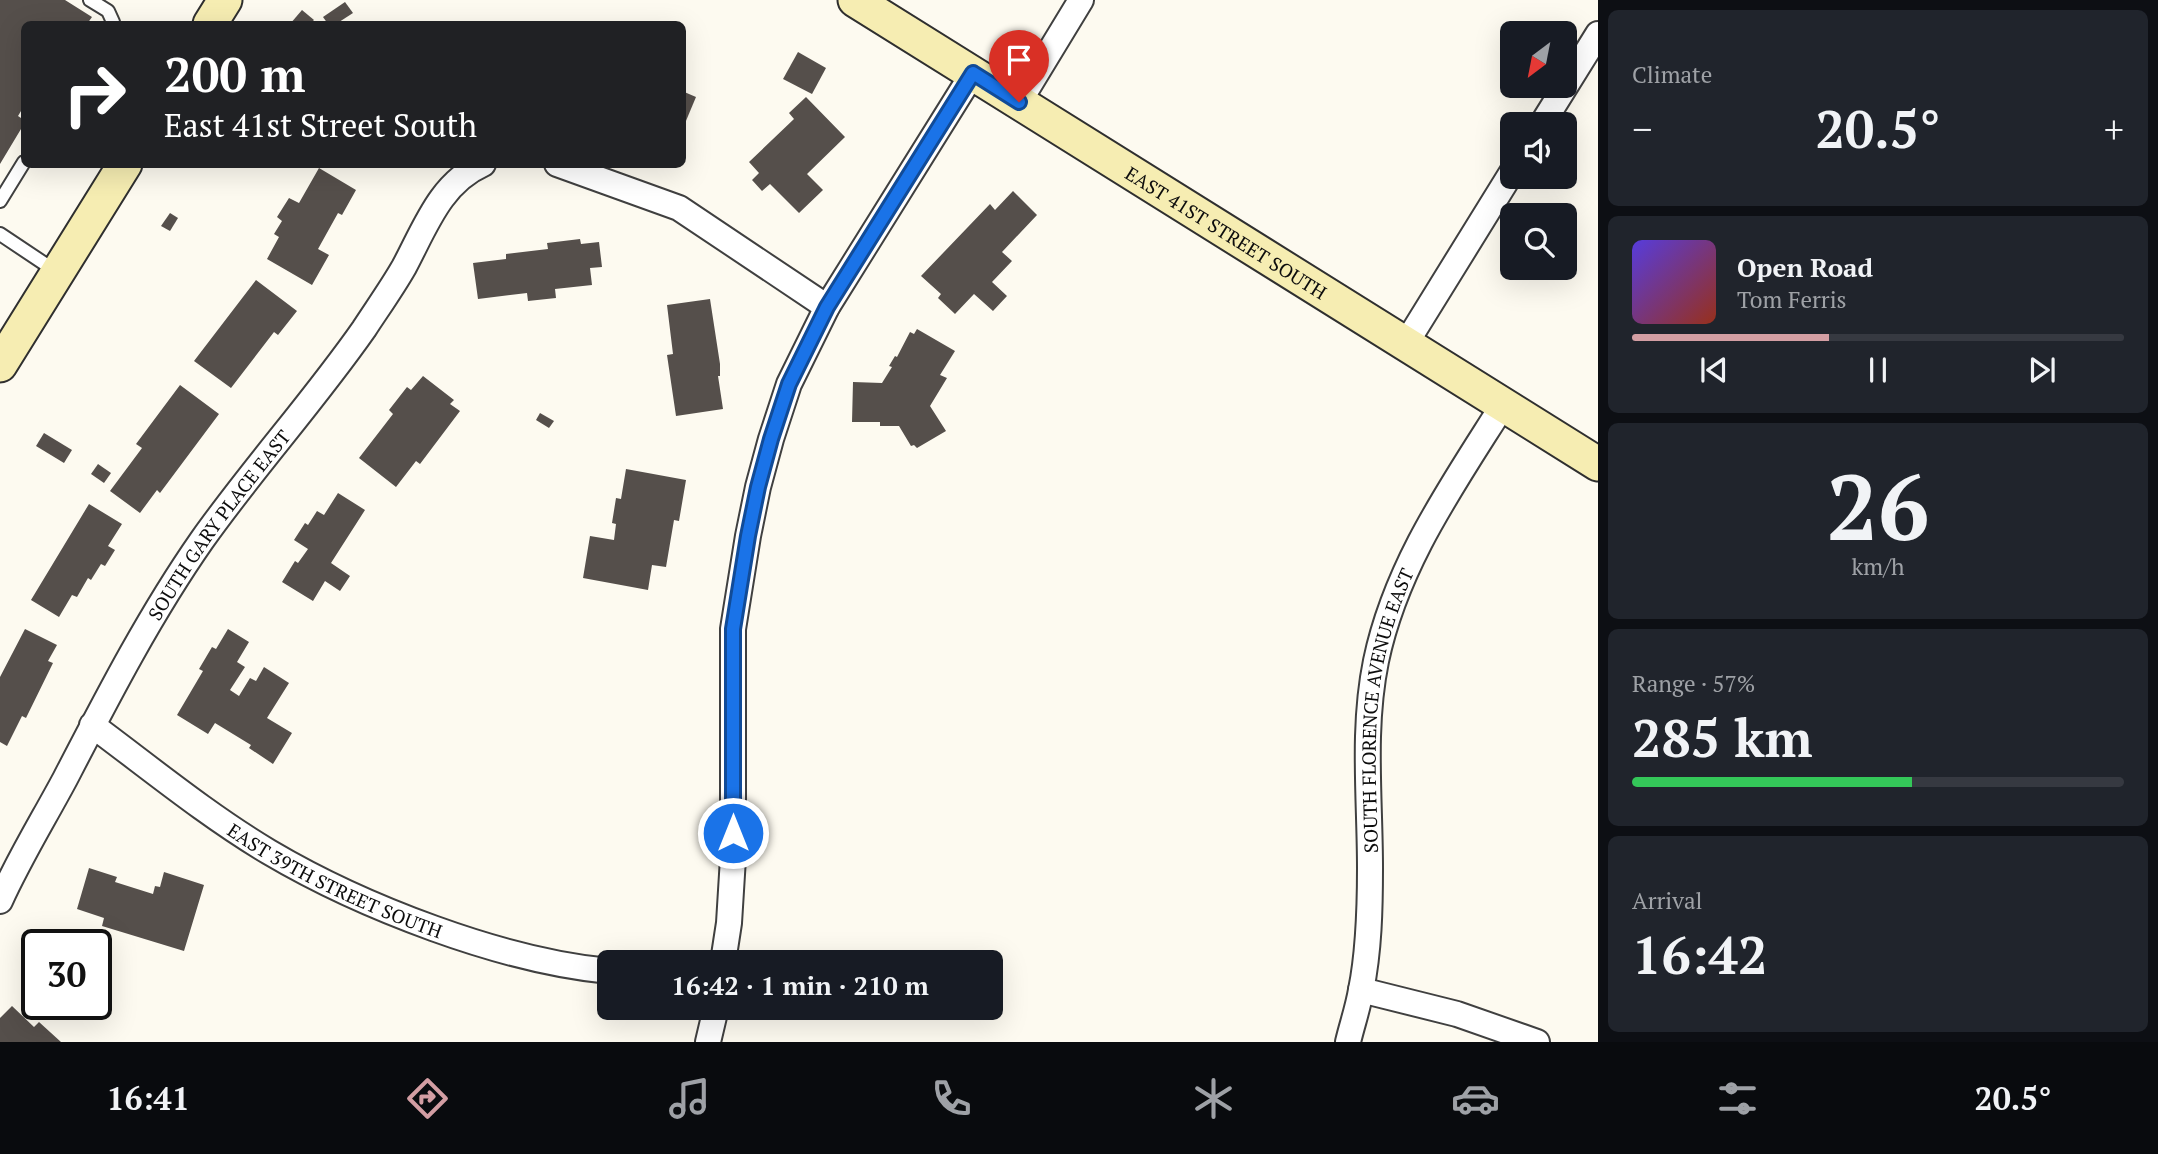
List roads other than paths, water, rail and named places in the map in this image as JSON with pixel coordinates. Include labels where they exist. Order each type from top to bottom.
[{"type":"main road","points":[[212,21],[225,0]]},
{"type":"main road","name":"EAST 41ST STREET SOUTH","points":[[864,2],[1598,464]]},
{"type":"main road","points":[[0,365],[123,168]]},
{"type":"street","points":[[1019,102],[1081,0]]},
{"type":"street","points":[[1549,112],[1598,34]]},
{"type":"street","points":[[725,950],[733,858],[733,629],[750,524],[771,439],[789,384],[827,307],[973,73]]},
{"type":"street","name":"SOUTH GARY PLACE EAST","points":[[0,901],[92,725],[163,598],[327,381],[403,269],[432,212],[446,191],[475,168]]},
{"type":"street","points":[[568,168],[678,208],[827,307]]},
{"type":"street","points":[[1405,345],[1501,189]]},
{"type":"street","name":"SOUTH FLORENCE AVENUE EAST","points":[[1348,1042],[1362,990],[1369,926],[1367,732],[1376,662],[1388,614],[1405,569],[1433,516],[1503,405]]},
{"type":"street","name":"EAST 39TH STREET SOUTH","points":[[92,725],[204,808],[270,852],[343,890],[408,918],[483,944],[544,961],[597,969]]},
{"type":"street","points":[[1362,990],[1457,1014],[1537,1042]]},
{"type":"street","points":[[708,1042],[713,1020]]},
{"type":"lane","points":[[90,0],[108,11],[113,21]]},
{"type":"lane","points":[[0,201],[21,167]]},
{"type":"lane","points":[[0,234],[57,273]]}]
